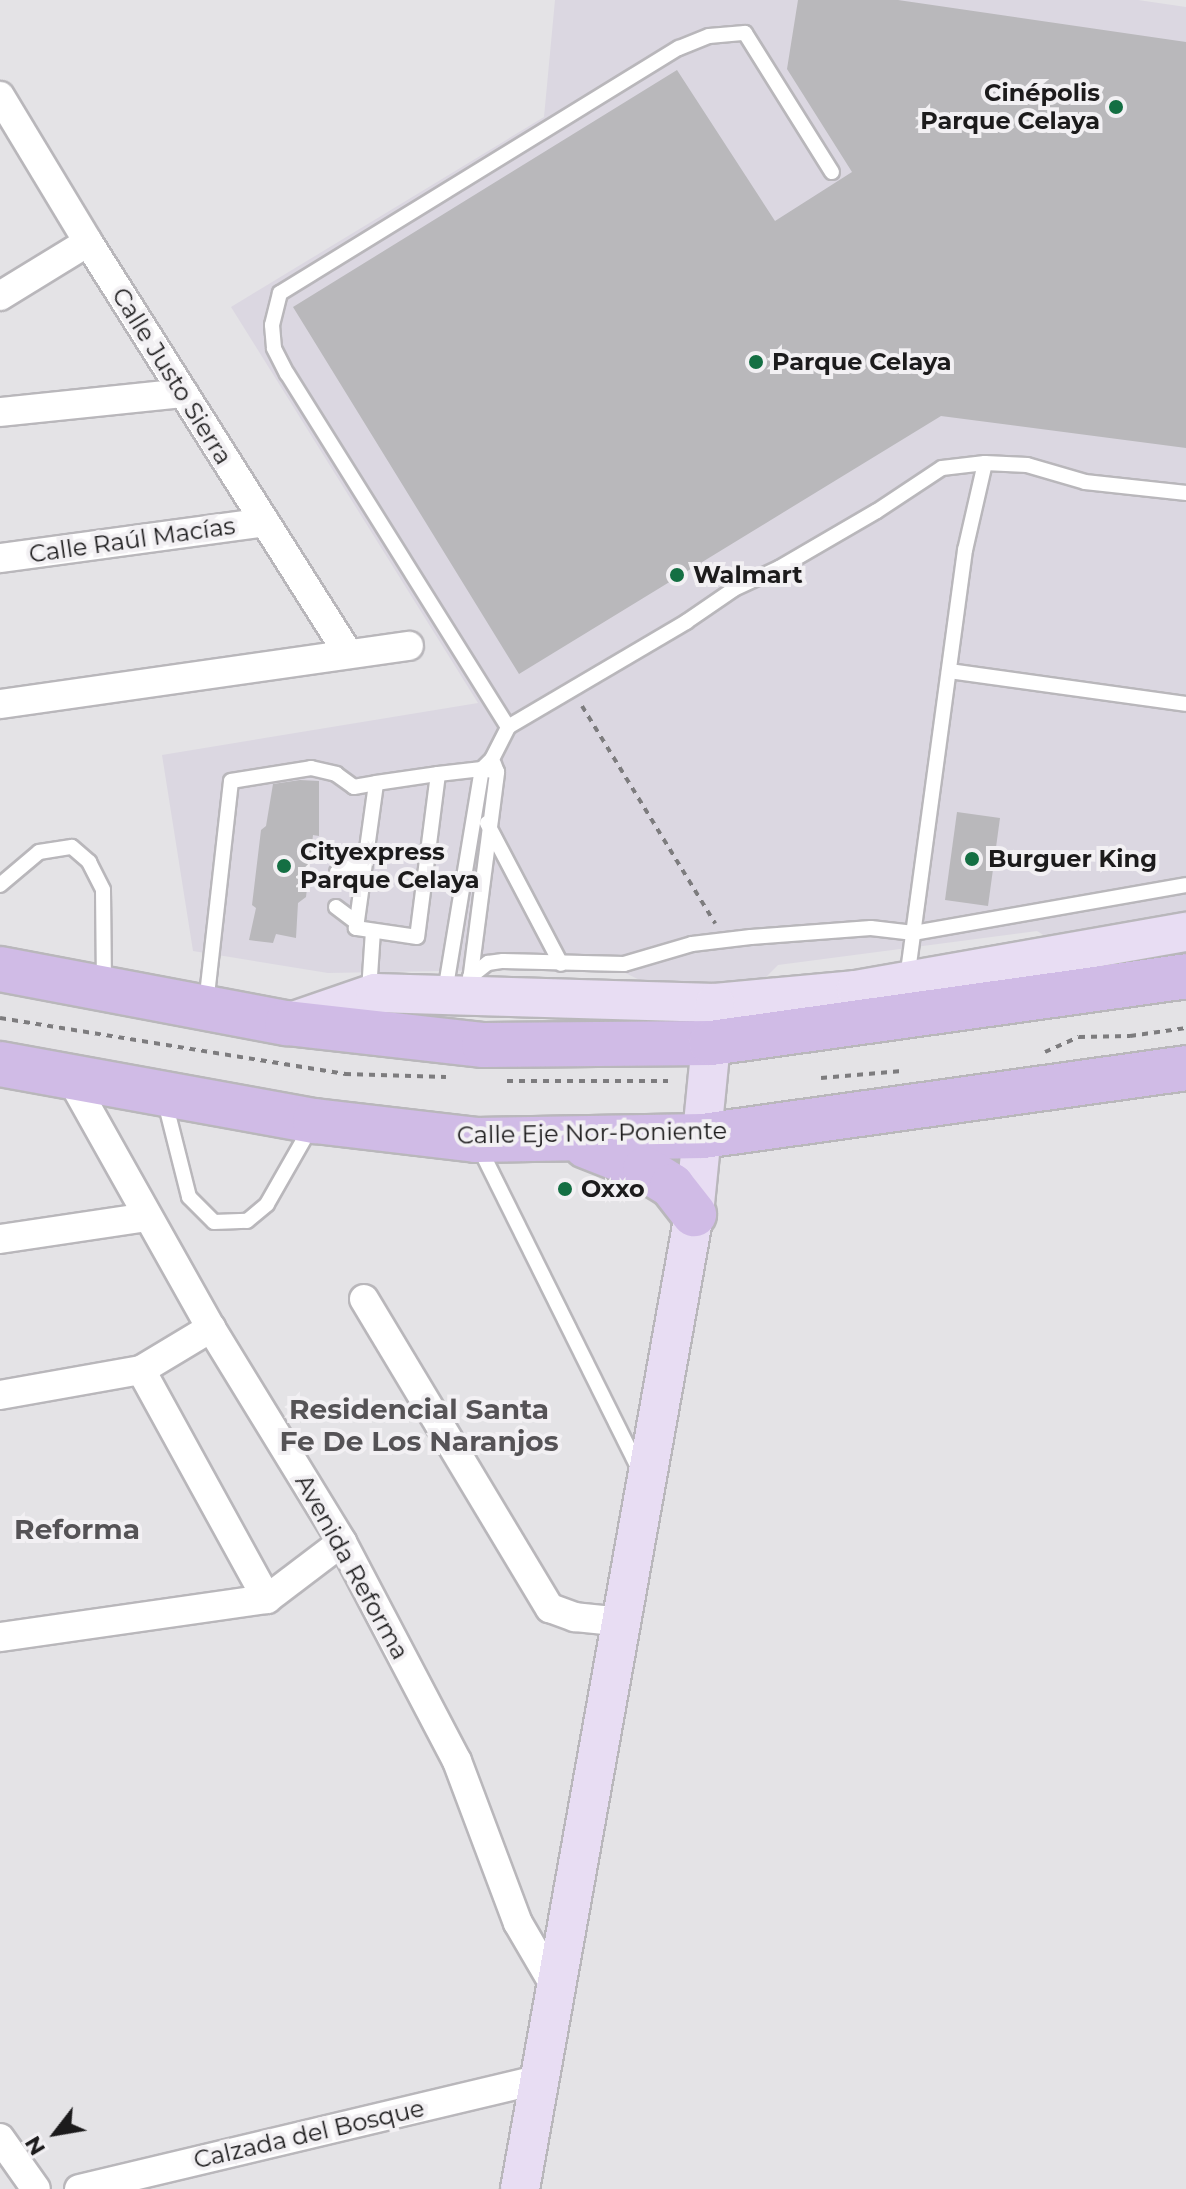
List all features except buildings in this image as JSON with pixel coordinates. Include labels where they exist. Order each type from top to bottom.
[{"type":"main road","points":[[287,1023],[368,995],[461,990],[713,1023],[907,979],[1186,932]]},
{"type":"main road","points":[[3,967],[287,1023],[484,1045],[1186,976]]},
{"type":"main road","points":[[520,2189],[694,1214],[713,1023]]},
{"type":"main road","name":"Calle Eje Nor-Poniente","points":[[0,1064],[315,1121],[476,1140],[703,1136],[1186,1068]]},
{"type":"main road","points":[[565,1138],[645,1169],[672,1186],[694,1214]]},
{"type":"street","name":"Calle Justo Sierra","points":[[1,101],[348,654]]},
{"type":"street","points":[[0,296],[88,242]]},
{"type":"street","points":[[0,412],[183,393]]},
{"type":"street","name":"Calle Raúl Macías","points":[[0,558],[265,522]]},
{"type":"street","points":[[0,704],[409,646]]},
{"type":"street","name":"Avenida Reforma","points":[[70,1077],[211,1328],[342,1542],[457,1761],[518,1923],[556,1988]]},
{"type":"street","points":[[0,1239],[147,1217]]},
{"type":"street","points":[[364,1299],[550,1608],[575,1617],[623,1622]]},
{"type":"street","points":[[0,1395],[141,1370],[211,1328]]},
{"type":"street","points":[[141,1370],[267,1599]]},
{"type":"street","points":[[0,1637],[267,1599],[342,1542]]},
{"type":"street","name":"Calzada del Bosque","points":[[79,2189],[538,2080]]},
{"type":"street","points":[[0,2138],[36,2189]]},
{"type":"lane","points":[[508,727],[287,374],[274,348],[272,325],[280,293],[679,48],[709,36],[745,33],[832,172]]},
{"type":"lane","points":[[461,990],[475,804],[508,727],[686,622],[734,589],[779,568],[877,511],[942,468],[985,463],[1027,465],[1085,482],[1186,493]]},
{"type":"lane","points":[[907,979],[965,550],[985,463]]},
{"type":"lane","points":[[949,671],[1186,704]]},
{"type":"lane","points":[[205,1008],[231,781],[311,768],[336,774],[354,787],[490,767]]},
{"type":"lane","points":[[461,990],[488,825],[490,767]]},
{"type":"lane","points":[[376,783],[356,928],[417,937],[438,774]]},
{"type":"lane","points":[[475,804],[561,964]]},
{"type":"lane","points":[[0,885],[39,852],[72,847],[89,862],[103,890],[104,989]]},
{"type":"lane","points":[[337,872],[365,862]]},
{"type":"lane","points":[[461,990],[488,963],[624,964],[692,944],[725,940],[871,928],[914,933],[1186,885]]},
{"type":"lane","points":[[336,907],[357,923]]},
{"type":"lane","points":[[368,995],[373,931]]},
{"type":"lane","points":[[163,1094],[189,1197],[214,1222],[247,1221],[267,1204],[315,1121]]},
{"type":"lane","points":[[476,1140],[646,1483]]},
{"type":"path","points":[[571,689],[725,940]]},
{"type":"path","points":[[1043,1053],[1079,1037],[1130,1036],[1186,1028]]},
{"type":"path","points":[[821,1078],[909,1071]]},
{"type":"shaded area","name":"Parque Celaya","points":[[555,0],[1138,0],[1186,7],[1186,921],[1058,944],[1037,931],[778,965],[763,980],[650,985],[615,968],[328,973],[193,951],[162,755],[478,703],[231,307],[544,117]]},
{"type":"place","name":"Cinépolis Parque Celaya","points":[[1116,107]]},
{"type":"place","name":"Parque Celaya","points":[[756,362]]},
{"type":"place","name":"Walmart","points":[[677,575]]},
{"type":"place","name":"Burguer King","points":[[972,859]]},
{"type":"place","name":"Cityexpress Parque Celaya","points":[[284,866]]},
{"type":"place","name":"Oxxo","points":[[565,1189]]},
{"type":"district","name":"Residencial Santa Fe De Los Naranjos","points":[[419,1425]]},
{"type":"district","name":"Reforma","points":[[77,1529]]}]
